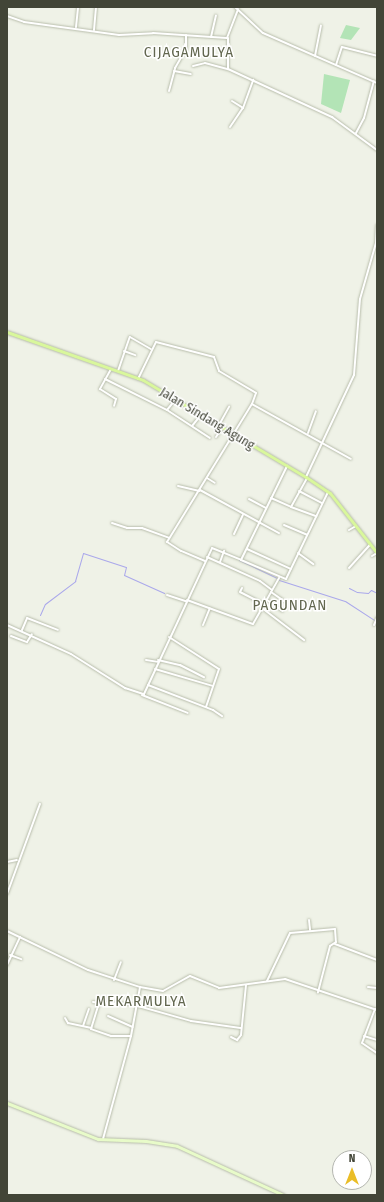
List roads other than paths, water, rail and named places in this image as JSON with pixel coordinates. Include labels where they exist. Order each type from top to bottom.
[{"type":"main road","name":"Jalan Sindang Agung","points":[[7,332],[138,379],[306,477],[328,491],[377,553]]},
{"type":"main road","points":[[7,1103],[102,1140],[146,1141],[177,1146],[282,1195]]},
{"type":"street","points":[[76,27],[78,7]]},
{"type":"street","points":[[94,30],[96,7]]},
{"type":"street","points":[[235,7],[262,33],[376,82],[364,118],[356,133]]},
{"type":"street","points":[[228,69],[228,38],[238,9]]},
{"type":"street","points":[[7,16],[24,22],[76,27],[119,35],[186,35],[228,38]]},
{"type":"street","points":[[211,37],[216,16]]},
{"type":"street","points":[[315,56],[321,26]]},
{"type":"street","points":[[169,91],[174,71],[184,53],[186,35]]},
{"type":"street","points":[[336,65],[342,47],[377,56]]},
{"type":"street","points":[[193,66],[205,63],[228,69],[253,80],[332,117],[356,133],[377,150]]},
{"type":"street","points":[[174,71],[191,74]]},
{"type":"street","points":[[230,127],[243,108],[253,80]]},
{"type":"street","points":[[232,101],[243,108]]},
{"type":"street","points":[[291,507],[350,388],[356,366],[360,299],[376,243],[377,225]]},
{"type":"street","points":[[118,371],[130,337],[151,349]]},
{"type":"street","points":[[138,379],[151,349],[156,342],[214,356],[219,371],[256,393],[252,404],[234,435],[169,538],[168,544],[205,561]]},
{"type":"street","points":[[124,351],[135,355]]},
{"type":"street","points":[[111,369],[100,389],[116,399],[114,406]]},
{"type":"street","points":[[105,378],[167,410],[210,438]]},
{"type":"street","points":[[167,410],[175,400]]},
{"type":"street","points":[[252,404],[308,433],[351,459]]},
{"type":"street","points":[[216,437],[229,407]]},
{"type":"street","points":[[308,433],[316,411]]},
{"type":"street","points":[[192,426],[200,415]]},
{"type":"street","points":[[241,560],[287,466]]},
{"type":"street","points":[[207,478],[216,483]]},
{"type":"street","points":[[178,486],[199,491],[279,533]]},
{"type":"street","points":[[299,491],[322,503]]},
{"type":"street","points":[[142,695],[213,547],[279,578],[286,579],[328,491]]},
{"type":"street","points":[[271,497],[291,507],[316,516]]},
{"type":"street","points":[[249,499],[266,508]]},
{"type":"street","points":[[234,534],[243,515]]},
{"type":"street","points":[[112,523],[127,528],[142,528],[169,538]]},
{"type":"street","points":[[284,525],[307,535]]},
{"type":"street","points":[[349,530],[357,526]]},
{"type":"street","points":[[349,568],[371,544]]},
{"type":"street","points":[[246,548],[291,569]]},
{"type":"street","points":[[220,562],[223,553]]},
{"type":"street","points":[[298,553],[313,564]]},
{"type":"street","points":[[372,556],[377,553]]},
{"type":"street","points":[[207,557],[260,581],[284,601]]},
{"type":"street","points":[[167,595],[187,600],[253,624],[279,578]]},
{"type":"street","points":[[242,588],[240,592],[264,604]]},
{"type":"street","points":[[267,600],[283,611]]},
{"type":"street","points":[[203,625],[210,608]]},
{"type":"street","points":[[262,608],[304,640]]},
{"type":"street","points":[[22,630],[27,618],[58,630]]},
{"type":"street","points":[[374,625],[377,618]]},
{"type":"street","points":[[7,624],[32,634],[71,654],[125,688],[188,713]]},
{"type":"street","points":[[11,636],[27,642],[32,634]]},
{"type":"street","points":[[170,637],[218,668],[206,707]]},
{"type":"street","points":[[146,660],[180,665],[204,677]]},
{"type":"street","points":[[155,669],[213,686]]},
{"type":"street","points":[[148,685],[206,707],[222,716]]},
{"type":"street","points":[[7,894],[18,860],[40,804]]},
{"type":"street","points":[[7,862],[18,860]]},
{"type":"street","points":[[309,920],[310,930]]},
{"type":"street","points":[[267,982],[290,933],[310,930],[335,929],[335,944]]},
{"type":"street","points":[[7,931],[114,980],[162,991],[190,976],[214,987],[289,980],[318,992],[376,1010],[362,1044],[377,1053]]},
{"type":"street","points":[[7,965],[10,955],[20,937]]},
{"type":"street","points":[[318,992],[330,946],[335,944],[377,960]]},
{"type":"street","points":[[10,955],[21,959]]},
{"type":"street","points":[[114,980],[121,962]]},
{"type":"street","points":[[231,1037],[238,1040],[241,1028],[246,985]]},
{"type":"street","points":[[102,1140],[131,1036],[140,987]]},
{"type":"street","points":[[368,987],[377,988]]},
{"type":"street","points":[[93,1002],[111,1002],[191,1021],[241,1028]]},
{"type":"street","points":[[91,1028],[99,1003]]},
{"type":"street","points":[[83,1026],[89,1010]]},
{"type":"street","points":[[108,1016],[133,1027]]},
{"type":"street","points":[[65,1018],[68,1023],[91,1028],[111,1036],[131,1036]]},
{"type":"street","points":[[364,1036],[377,1040]]},
{"type":"waterway","points":[[40,615],[45,604],[75,581],[83,553],[126,567],[124,575],[164,593]]},
{"type":"waterway","points":[[239,560],[277,578]]},
{"type":"waterway","points":[[279,580],[345,601],[374,620]]},
{"type":"waterway","points":[[349,588],[357,592],[368,593],[371,590],[377,593]]},
{"type":"district","name":"CIJAGAMULYA","points":[[189,53]]},
{"type":"district","name":"PAGUNDAN","points":[[290,606]]},
{"type":"district","name":"MEKARMULYA","points":[[141,1002]]}]
